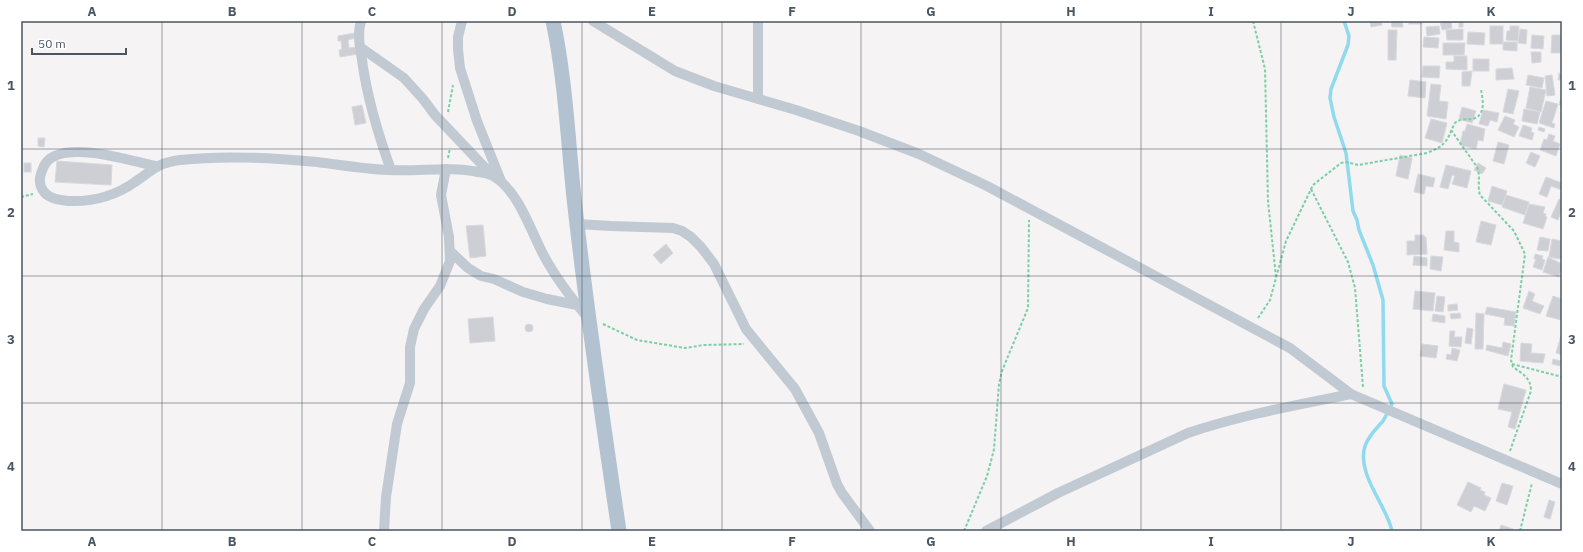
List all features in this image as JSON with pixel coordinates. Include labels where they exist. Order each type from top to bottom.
[{"type":"main road","points":[[553,21],[558,43],[577,224],[589,320],[619,531]]},
{"type":"street","points":[[361,21],[358,30],[371,108],[390,170]]},
{"type":"street","points":[[462,21],[458,37],[460,68],[477,121],[501,181]]},
{"type":"street","points":[[593,21],[675,71],[714,86],[859,131],[919,154],[987,186],[1290,348],[1351,394],[1562,484]]},
{"type":"street","points":[[758,21],[758,99]]},
{"type":"street","points":[[360,47],[404,78],[491,174],[501,181],[510,191],[522,210],[543,255],[564,289],[589,320]]},
{"type":"street","points":[[155,166],[112,156],[86,152],[70,152],[54,156],[46,162],[40,175],[40,186],[48,196],[57,200],[81,201],[97,199],[115,193],[135,182],[155,166],[165,162],[206,158],[268,159],[318,162],[390,170],[446,169],[491,174]]},
{"type":"street","points":[[384,531],[386,497],[397,424],[410,384],[410,347],[412,335],[424,309],[440,286],[450,261],[451,252],[441,195],[446,169]]},
{"type":"street","points":[[577,224],[673,228],[682,231],[691,237],[701,247],[714,264],[746,330],[795,389],[819,433],[842,494],[870,531]]},
{"type":"street","points":[[451,252],[468,268],[481,276],[494,279],[529,294],[577,305]]},
{"type":"street","points":[[986,531],[1058,493],[1188,433],[1207,426],[1294,405],[1351,394]]},
{"type":"path","points":[[1253,21],[1265,69],[1268,201],[1276,278]]},
{"type":"path","points":[[446,169],[450,149],[451,131],[448,106],[454,82],[460,68]]},
{"type":"path","points":[[1252,328],[1270,300],[1288,237],[1311,189],[1316,182],[1341,163],[1347,162],[1358,165],[1427,153],[1438,149],[1445,143],[1455,122],[1474,118],[1481,113],[1483,108],[1481,90]]},
{"type":"path","points":[[1451,130],[1477,167],[1480,174],[1478,189],[1480,195],[1514,231],[1525,254],[1511,355],[1513,367],[1526,375],[1531,385],[1531,391],[1506,461]]},
{"type":"path","points":[[1311,189],[1348,262],[1352,274],[1355,288],[1364,400]]},
{"type":"path","points":[[964,531],[987,476],[994,449],[999,384],[1002,371],[1028,308],[1029,209]]},
{"type":"path","points":[[589,320],[612,328],[637,340],[685,348],[704,345],[758,344]]},
{"type":"path","points":[[1512,364],[1562,377]]},
{"type":"path","points":[[1520,531],[1535,472]]},
{"type":"building","points":[[1370,21],[1381,21],[1382,25],[1371,27]]},
{"type":"building","points":[[1391,21],[1402,21],[1403,27],[1392,27]]},
{"type":"building","points":[[1409,21],[1422,21],[1422,24],[1409,24]]},
{"type":"building","points":[[1440,21],[1451,21],[1452,28],[1442,30]]},
{"type":"building","points":[[1459,21],[1463,21],[1463,27],[1459,27]]},
{"type":"building","points":[[1439,26],[1440,34],[1427,36],[1426,27]]},
{"type":"building","points":[[1490,26],[1503,26],[1503,44],[1490,44]]},
{"type":"building","points":[[1510,26],[1519,26],[1518,41],[1506,40],[1507,31],[1510,31]]},
{"type":"building","points":[[1463,29],[1463,40],[1447,40],[1446,30]]},
{"type":"building","points":[[1520,29],[1527,30],[1526,44],[1518,43]]},
{"type":"building","points":[[1388,30],[1397,30],[1396,60],[1388,60]]},
{"type":"building","points":[[1468,32],[1485,33],[1484,45],[1467,44]]},
{"type":"building","points":[[355,33],[355,38],[348,40],[349,48],[357,47],[358,54],[340,57],[339,50],[342,49],[341,41],[338,41],[338,36]]},
{"type":"building","points":[[1532,35],[1544,36],[1543,49],[1531,48]]},
{"type":"building","points":[[1552,35],[1562,35],[1562,53],[1551,53]]},
{"type":"building","points":[[1424,37],[1439,38],[1438,48],[1423,47]]},
{"type":"building","points":[[1503,42],[1517,42],[1517,51],[1503,50]]},
{"type":"building","points":[[1443,43],[1465,43],[1464,55],[1443,55]]},
{"type":"building","points":[[1531,52],[1541,52],[1541,62],[1532,63]]},
{"type":"building","points":[[1454,56],[1467,56],[1467,70],[1446,69],[1446,62],[1454,62]]},
{"type":"building","points":[[1473,59],[1489,59],[1489,71],[1473,71]]},
{"type":"building","points":[[1423,66],[1440,66],[1439,78],[1422,77]]},
{"type":"building","points":[[1512,68],[1514,79],[1496,80],[1496,69]]},
{"type":"building","points":[[1472,71],[1470,86],[1462,86],[1462,72]]},
{"type":"building","points":[[1559,73],[1562,74],[1562,80],[1558,80]]},
{"type":"building","points":[[1528,75],[1544,78],[1542,88],[1526,85]]},
{"type":"building","points":[[1552,75],[1555,95],[1547,96],[1545,76]]},
{"type":"building","points":[[1410,80],[1426,82],[1425,98],[1408,96]]},
{"type":"building","points":[[1431,84],[1441,85],[1439,101],[1448,102],[1446,119],[1427,116]]},
{"type":"building","points":[[1530,87],[1546,90],[1541,112],[1526,108]]},
{"type":"building","points":[[1508,89],[1519,91],[1513,114],[1503,112]]},
{"type":"building","points":[[1562,93],[1562,105],[1559,105]]},
{"type":"building","points":[[1546,101],[1558,104],[1552,123],[1555,124],[1554,128],[1539,123]]},
{"type":"building","points":[[362,105],[366,123],[355,125],[352,107]]},
{"type":"building","points":[[1462,107],[1476,111],[1472,123],[1459,119]]},
{"type":"building","points":[[1524,109],[1540,112],[1537,124],[1522,121]]},
{"type":"building","points":[[1483,110],[1499,113],[1497,122],[1490,120],[1488,126],[1479,124]]},
{"type":"building","points":[[1505,116],[1515,120],[1513,124],[1519,127],[1514,137],[1498,130]]},
{"type":"building","points":[[1431,119],[1447,123],[1442,143],[1425,138]]},
{"type":"building","points":[[1467,124],[1485,129],[1483,141],[1478,140],[1476,149],[1460,145],[1463,131],[1465,131]]},
{"type":"building","points":[[1523,125],[1532,128],[1531,132],[1534,133],[1532,140],[1519,136]]},
{"type":"building","points":[[1539,127],[1545,129],[1544,132],[1538,130]]},
{"type":"building","points":[[1549,134],[1555,136],[1553,141],[1560,144],[1556,156],[1540,150],[1544,139],[1547,140]]},
{"type":"building","points":[[38,138],[45,138],[44,147],[38,146]]},
{"type":"building","points":[[1498,142],[1509,145],[1504,164],[1493,161]]},
{"type":"building","points":[[1531,152],[1540,156],[1535,167],[1526,163]]},
{"type":"building","points":[[1400,155],[1412,158],[1408,179],[1396,176]]},
{"type":"building","points":[[57,161],[112,165],[111,185],[55,182]]},
{"type":"building","points":[[24,163],[31,163],[31,172],[24,172]]},
{"type":"building","points":[[1478,163],[1486,168],[1482,174],[1474,170]]},
{"type":"building","points":[[1446,165],[1471,171],[1467,188],[1452,184],[1455,176],[1452,175],[1448,189],[1440,187]]},
{"type":"building","points":[[1418,174],[1435,178],[1433,187],[1426,186],[1424,194],[1414,192]]},
{"type":"building","points":[[1546,177],[1562,183],[1562,190],[1551,186],[1547,197],[1539,194]]},
{"type":"building","points":[[1492,186],[1507,191],[1502,205],[1488,201]]},
{"type":"building","points":[[1506,195],[1529,202],[1525,215],[1502,207]]},
{"type":"building","points":[[1559,199],[1562,200],[1562,210],[1558,220],[1551,217]]},
{"type":"building","points":[[1529,204],[1545,207],[1543,213],[1546,214],[1545,216],[1547,217],[1543,229],[1523,223]]},
{"type":"building","points":[[1481,221],[1496,225],[1491,245],[1476,242]]},
{"type":"building","points":[[483,225],[486,256],[470,258],[466,226]]},
{"type":"building","points":[[1446,231],[1454,231],[1454,242],[1459,243],[1459,252],[1444,250]]},
{"type":"building","points":[[1415,235],[1424,235],[1424,237],[1426,237],[1427,254],[1407,255],[1407,241],[1415,241]]},
{"type":"building","points":[[1540,237],[1550,239],[1548,251],[1537,250]]},
{"type":"building","points":[[1552,239],[1562,241],[1562,258],[1560,259],[1549,257]]},
{"type":"building","points":[[666,244],[673,253],[661,264],[653,255]]},
{"type":"building","points":[[1535,254],[1543,256],[1542,259],[1545,260],[1542,270],[1533,267],[1536,259],[1534,259]]},
{"type":"building","points":[[1414,256],[1427,258],[1427,266],[1413,265]]},
{"type":"building","points":[[1431,256],[1443,257],[1441,271],[1430,269]]},
{"type":"building","points":[[1548,257],[1562,264],[1559,277],[1543,272]]},
{"type":"building","points":[[1415,291],[1435,293],[1433,311],[1413,309]]},
{"type":"building","points":[[1529,291],[1535,294],[1532,301],[1544,306],[1540,314],[1523,308]]},
{"type":"building","points":[[1437,296],[1445,297],[1443,312],[1435,311]]},
{"type":"building","points":[[1553,296],[1562,299],[1561,320],[1546,316]]},
{"type":"building","points":[[1457,304],[1458,310],[1448,311],[1448,305]]},
{"type":"building","points":[[1487,307],[1516,312],[1514,326],[1504,325],[1505,318],[1485,314]]},
{"type":"building","points":[[1460,313],[1461,318],[1451,319],[1450,314]]},
{"type":"building","points":[[1476,313],[1484,314],[1483,349],[1475,349]]},
{"type":"building","points":[[1433,314],[1445,316],[1445,323],[1432,321]]},
{"type":"building","points":[[493,317],[495,341],[470,343],[468,319]]},
{"type":"building","points":[[529,324],[532,325],[532,331],[529,332],[526,331],[525,328],[526,325]]},
{"type":"building","points":[[1467,328],[1473,329],[1471,344],[1465,343]]},
{"type":"building","points":[[1450,331],[1455,331],[1454,337],[1462,337],[1461,347],[1449,346]]},
{"type":"building","points":[[1562,332],[1562,355],[1556,353]]},
{"type":"building","points":[[1503,342],[1511,344],[1508,356],[1486,350],[1487,345],[1502,348]]},
{"type":"building","points":[[1521,343],[1532,344],[1531,353],[1545,354],[1543,363],[1520,361]]},
{"type":"building","points":[[1422,344],[1438,346],[1436,358],[1420,356]]},
{"type":"building","points":[[1452,348],[1460,350],[1457,361],[1446,359],[1447,354],[1451,355]]},
{"type":"building","points":[[1553,359],[1561,361],[1560,366],[1552,364]]},
{"type":"building","points":[[1504,384],[1526,390],[1515,429],[1508,427],[1512,412],[1498,409]]},
{"type":"building","points":[[1468,482],[1481,488],[1480,490],[1485,492],[1484,495],[1491,498],[1485,511],[1474,506],[1471,512],[1457,505]]},
{"type":"building","points":[[1502,483],[1513,486],[1507,505],[1496,501]]},
{"type":"building","points":[[1549,500],[1555,502],[1550,519],[1544,517]]},
{"type":"building","points":[[1501,525],[1513,529],[1513,531],[1499,531]]},
{"type":"waterway","points":[[1344,21],[1349,36],[1348,45],[1331,89],[1330,98],[1334,117],[1346,153],[1353,211],[1373,265],[1383,300],[1384,386],[1392,404],[1383,421],[1373,432],[1365,446],[1363,457],[1368,479],[1389,521],[1392,531]]}]
